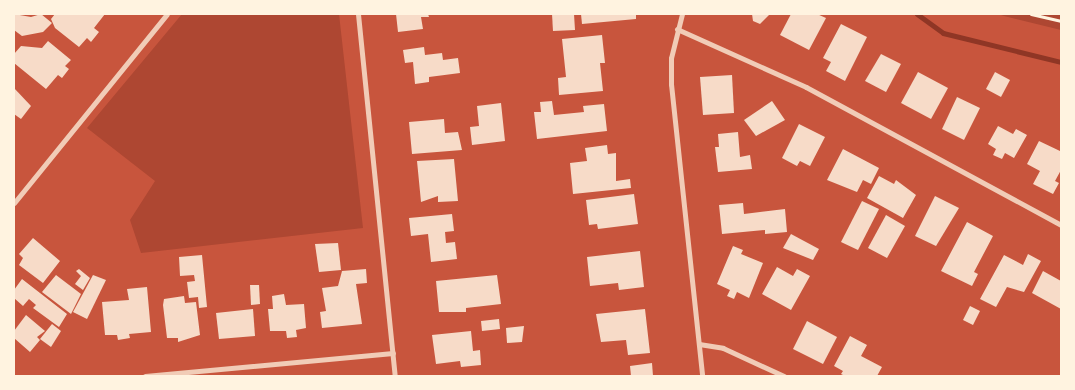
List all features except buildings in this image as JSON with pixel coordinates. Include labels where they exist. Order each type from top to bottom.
[{"type":"street","points":[[14,203],[167,14]]},
{"type":"street","points":[[358,14],[395,376]]},
{"type":"street","points":[[682,14],[677,28],[672,58],[673,112],[702,376]]},
{"type":"street","points":[[677,28],[806,87],[1061,224]]},
{"type":"street","points":[[699,344],[723,348],[784,376]]},
{"type":"street","points":[[145,376],[393,353]]},
{"type":"path","points":[[1031,14],[1061,21]]},
{"type":"shaded area","points":[[182,14],[339,14],[363,228],[141,253],[130,220],[155,181],[87,128]]},
{"type":"shaded area","points":[[998,14],[1061,14],[1061,30],[1004,16]]},
{"type":"waterway","points":[[917,14],[943,33],[1061,62]]}]
